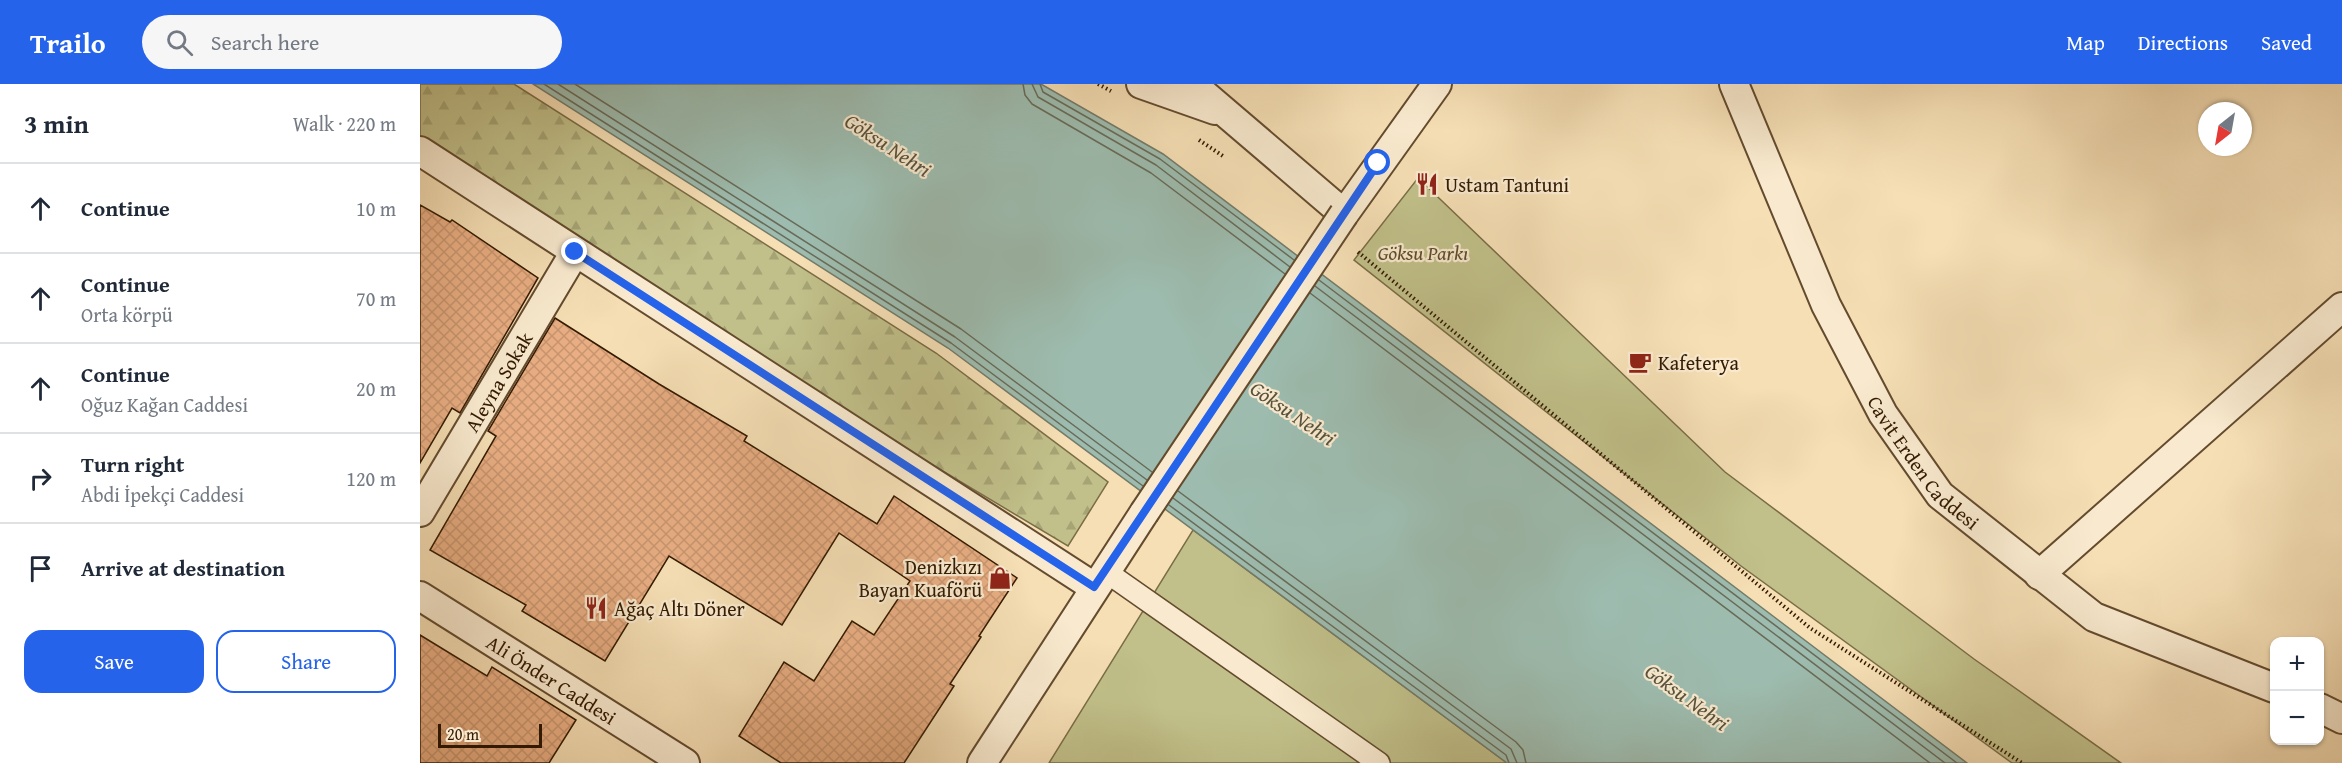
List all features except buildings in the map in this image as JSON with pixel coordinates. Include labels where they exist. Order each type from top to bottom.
[{"type":"street","points":[[1140,84],[1227,114]]},
{"type":"street","points":[[1192,84],[1344,214]]},
{"type":"street","points":[[982,763],[1099,579],[1378,163],[1437,84]]},
{"type":"street","points":[[1378,163],[1458,84]]},
{"type":"street","name":"Cavit Erden Caddesi","points":[[1734,84],[1826,305],[1883,414],[1940,495],[2094,616],[2270,686]]},
{"type":"street","points":[[420,152],[575,252],[1099,579],[1379,763]]},
{"type":"street","name":"Aleyna Sokak","points":[[420,512],[575,252]]},
{"type":"street","points":[[2039,575],[2342,307]]},
{"type":"street","name":"Ali Önder Caddesi","points":[[420,596],[685,763]]},
{"type":"street","points":[[2324,710],[2342,719]]},
{"type":"path","points":[[1359,253],[1810,628],[2022,763]]},
{"type":"green space","points":[[420,84],[514,84],[936,353],[1108,482],[1068,546],[420,158]]},
{"type":"green space","name":"Göksu Parkı","points":[[1418,178],[1725,472],[1974,659],[2121,763],[2012,763],[1741,566],[1354,260]]},
{"type":"green space","points":[[1193,530],[1507,763],[1049,763]]},
{"type":"water","name":"Göksu Nehri","points":[[533,84],[1041,84],[1163,154],[1967,763],[1507,763],[948,348]]},
{"type":"place","name":"Ustam Tantuni","points":[[1427,184]]},
{"type":"place","name":"Kafeterya","points":[[1640,362]]},
{"type":"place","name":"Denizkızı Bayan Kuaförü","points":[[1000,578]]},
{"type":"place","name":"Ağaç Altı Döner","points":[[596,608]]},
{"type":"route","points":[[575,252],[1094,587],[1378,163]]}]
